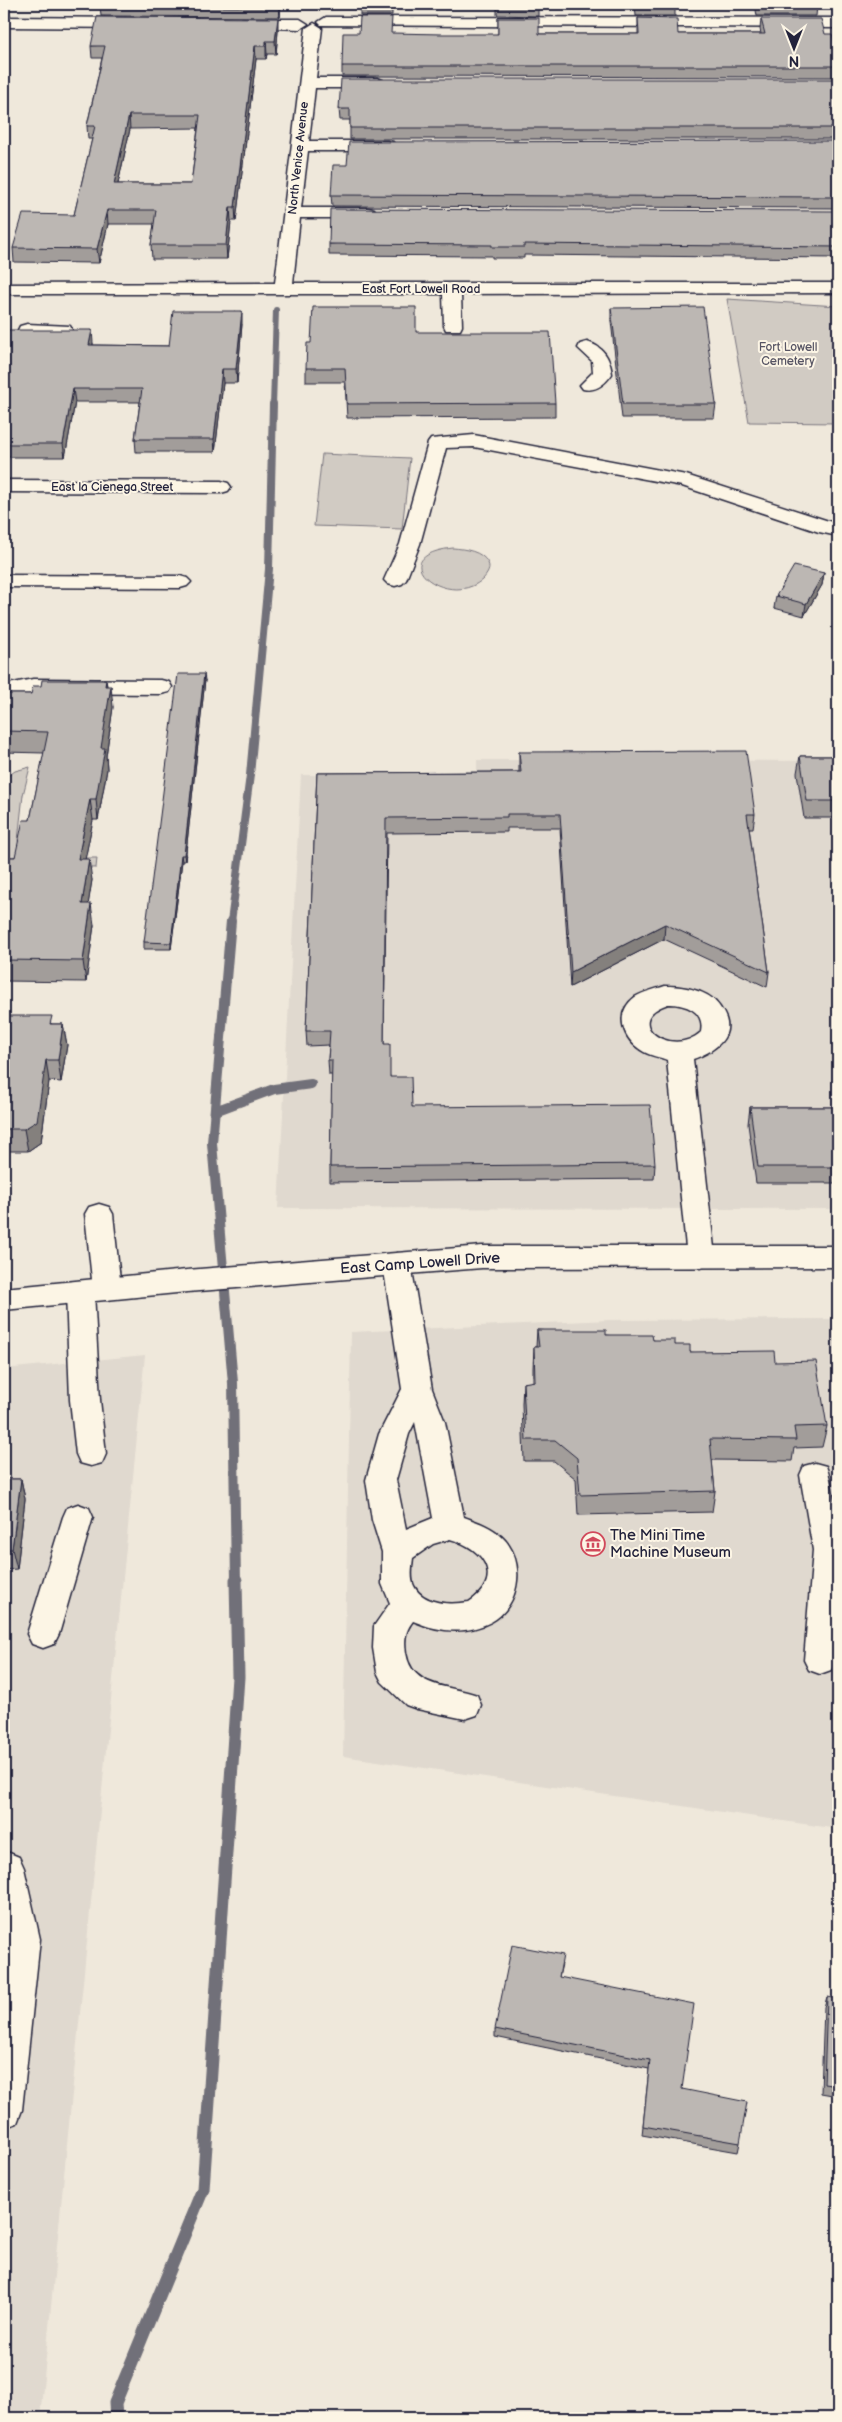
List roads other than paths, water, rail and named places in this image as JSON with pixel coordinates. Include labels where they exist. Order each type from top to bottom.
[{"type":"street","points":[[452,4],[452,22]]},
{"type":"street","points":[[589,4],[590,22]]},
{"type":"street","points":[[720,4],[723,21]]},
{"type":"street","points":[[231,24],[314,21],[723,21],[838,23]]},
{"type":"street","name":"North Venice Avenue","points":[[283,289],[314,21]]},
{"type":"street","points":[[4,22],[152,23]]},
{"type":"street","points":[[306,83],[395,83]]},
{"type":"street","points":[[300,146],[399,146]]},
{"type":"street","points":[[292,213],[381,214]]},
{"type":"street","points":[[452,288],[453,326]]},
{"type":"street","name":"East Fort Lowell Road","points":[[4,289],[838,288]]},
{"type":"street","points":[[27,330],[62,330]]},
{"type":"street","points":[[587,348],[601,358],[602,374],[590,385]]},
{"type":"street","points":[[395,580],[410,544],[438,443],[474,441],[686,480],[826,528],[838,530]]},
{"type":"street","name":"East la Cienega Street","points":[[4,486],[221,487]]},
{"type":"street","points":[[4,581],[180,582]]},
{"type":"street","points":[[4,692],[33,686],[161,687]]},
{"type":"street","points":[[679,1052],[701,1257]]},
{"type":"street","points":[[91,1454],[85,1400],[99,1214]]},
{"type":"street","name":"East Camp Lowell Drive","points":[[4,1299],[187,1281],[482,1257],[838,1257]]},
{"type":"street","points":[[397,1264],[417,1389],[430,1422],[450,1526]]},
{"type":"street","points":[[398,1552],[414,1539],[430,1530],[450,1526],[468,1529],[487,1540],[502,1558],[504,1577],[498,1595],[480,1612],[451,1618],[420,1612],[400,1593],[396,1571],[398,1552],[387,1520],[381,1480],[394,1434],[417,1389]]},
{"type":"street","points":[[815,1475],[828,1550],[820,1660]]},
{"type":"street","points":[[42,1634],[78,1517]]},
{"type":"street","points":[[410,1602],[390,1626],[389,1648],[393,1672],[417,1695],[465,1705]]},
{"type":"street","points":[[4,2110],[23,1940],[7,1868]]},
{"type":"waterway","points":[[273,406],[276,310]]},
{"type":"waterway","points":[[231,922],[250,775],[269,569],[273,404]]},
{"type":"waterway","points":[[231,921],[212,1143],[233,1383],[236,1582]]},
{"type":"waterway","points":[[215,1111],[274,1089],[311,1084]]},
{"type":"waterway","points":[[116,2418],[115,2403],[203,2189],[238,1677],[236,1580]]},
{"type":"place","name":"The Mini Time Machine Museum","points":[[593,1544]]},
{"type":"park label","name":"Fort Lowell Cemetery","points":[[788,354]]}]
